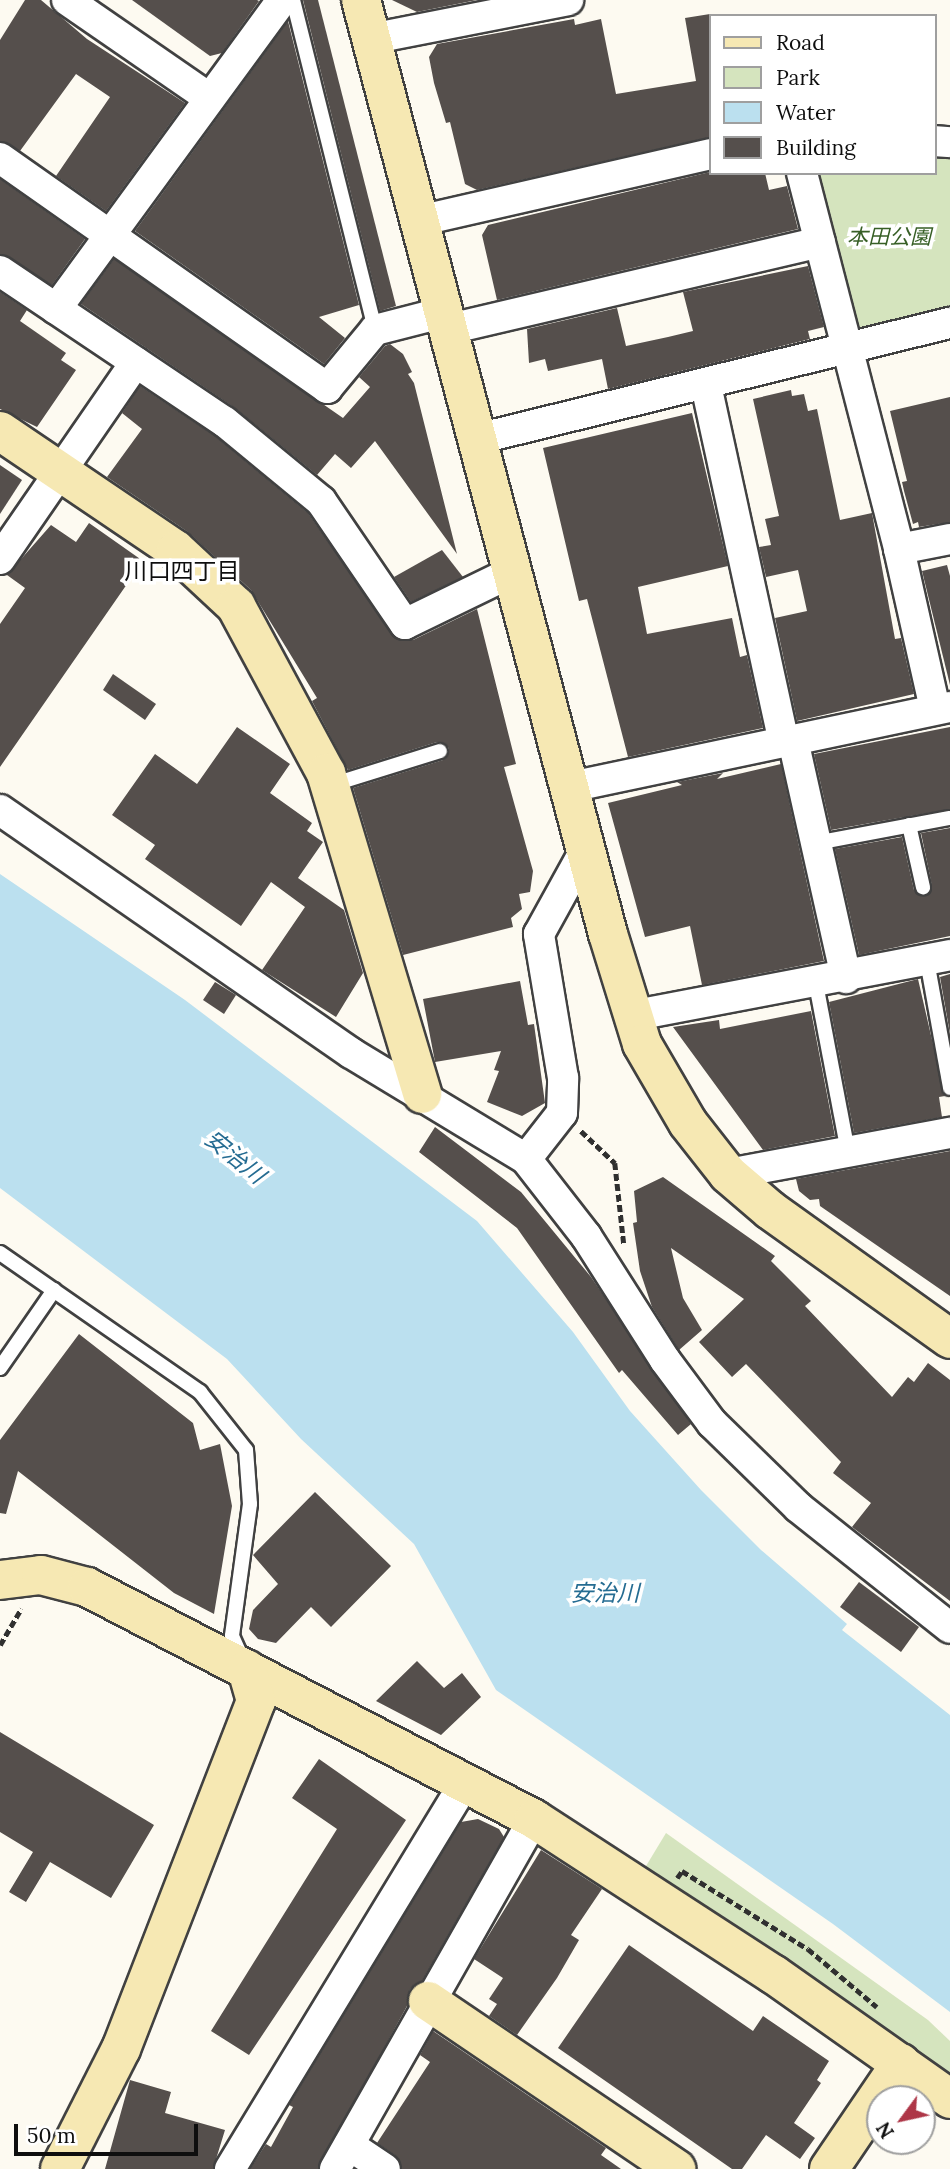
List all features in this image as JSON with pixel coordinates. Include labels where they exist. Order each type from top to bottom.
[{"type":"street","points":[[67,0],[209,98]]},
{"type":"street","points":[[56,309],[282,0]]},
{"type":"street","points":[[361,0],[443,322],[477,439],[631,1016],[670,1096],[728,1174],[770,1210],[950,1339]]},
{"type":"street","points":[[370,39],[568,0]]},
{"type":"street","points":[[418,221],[708,154]]},
{"type":"street","points":[[0,158],[110,232],[327,388],[375,330],[443,322],[820,242]]},
{"type":"street","points":[[570,788],[943,708],[803,175]]},
{"type":"street","points":[[0,271],[225,422],[321,501],[405,624],[512,572]]},
{"type":"street","points":[[477,439],[847,351],[950,323]]},
{"type":"street","points":[[0,559],[136,362]]},
{"type":"street","points":[[706,385],[846,978]]},
{"type":"street","points":[[0,431],[176,550],[236,606],[330,785],[422,1094]]},
{"type":"street","points":[[899,549],[950,539]]},
{"type":"street","points":[[0,810],[351,1053],[526,1159],[586,1236],[665,1360],[712,1423],[798,1507],[950,1629]]},
{"type":"street","points":[[526,1159],[562,1112],[563,1078],[539,934],[586,849]]},
{"type":"street","points":[[631,1016],[817,984],[938,958]]},
{"type":"street","points":[[728,1174],[950,1133]]},
{"type":"street","points":[[13,1590],[41,1575],[87,1587],[534,1819],[663,1901],[950,2098]]},
{"type":"street","points":[[60,2169],[121,2049],[256,1702],[247,1669]]},
{"type":"street","points":[[230,2169],[465,1782]]},
{"type":"street","points":[[385,2169],[342,2157],[428,2001],[534,1819]]},
{"type":"street","points":[[428,2001],[676,2169]]},
{"type":"street","points":[[829,2169],[901,2063]]},
{"type":"lane","points":[[293,0],[375,330]]},
{"type":"lane","points":[[330,785],[440,751]]},
{"type":"lane","points":[[816,843],[950,818]]},
{"type":"lane","points":[[909,825],[923,887]]},
{"type":"lane","points":[[938,958],[950,1088]]},
{"type":"lane","points":[[817,984],[848,1151]]},
{"type":"lane","points":[[2,1260],[54,1290],[200,1392],[246,1450],[250,1504],[232,1636],[247,1669]]},
{"type":"lane","points":[[0,1368],[54,1290]]},
{"type":"path","points":[[562,1112],[615,1163],[625,1253]]},
{"type":"path","points":[[0,1644],[13,1590]]},
{"type":"path","points":[[663,1901],[682,1871],[808,1949],[880,2010]]},
{"type":"green space","name":"本田公園","points":[[936,154],[950,154],[950,311],[864,337],[849,330],[810,175],[936,175]]},
{"type":"green space","points":[[666,1833],[928,2020],[950,2041],[950,2083],[643,1871]]},
{"type":"water","name":"安治川","points":[[0,874],[185,1000],[477,1221],[573,1332],[630,1411],[701,1490],[761,1550],[847,1624],[842,1630],[950,1715],[950,2012],[833,1924],[496,1690],[414,1544],[301,1439],[227,1359],[0,1188]]},
{"type":"building","points":[[25,0],[41,0],[87,39],[185,103],[106,211],[56,176],[110,97],[76,74],[20,151],[0,141],[0,40]]},
{"type":"building","points":[[132,0],[259,1],[222,53],[210,56]]},
{"type":"building","points":[[303,0],[318,0],[396,306],[380,311]]},
{"type":"building","points":[[392,0],[477,0],[417,12]]},
{"type":"building","points":[[708,14],[708,137],[477,190],[465,184],[450,122],[446,123],[434,83],[429,57],[437,44],[574,19],[575,25],[601,19],[616,94],[696,81],[685,18]]},
{"type":"building","points":[[288,21],[359,305],[319,317],[345,338],[324,364],[135,231]]},
{"type":"building","points":[[708,172],[708,175],[765,175],[769,190],[787,186],[798,229],[497,300],[482,235],[488,225]]},
{"type":"building","points":[[0,179],[85,239],[52,285],[0,254]]},
{"type":"building","points":[[114,259],[343,418],[370,387],[359,377],[385,346],[390,344],[403,354],[412,372],[408,374],[414,383],[457,554],[375,441],[351,468],[335,454],[317,475],[235,408],[81,304]]},
{"type":"building","points":[[808,266],[824,327],[808,331],[810,339],[608,389],[602,359],[548,371],[545,359],[529,363],[527,329],[617,308],[626,346],[668,337],[693,331],[683,292]]},
{"type":"building","points":[[0,292],[27,310],[20,321],[66,353],[61,360],[76,370],[37,427],[0,409]]},
{"type":"building","points":[[140,386],[215,436],[308,513],[396,639],[413,640],[477,609],[516,764],[504,767],[533,871],[530,892],[519,894],[522,909],[511,918],[513,927],[403,955],[353,788],[443,760],[449,748],[437,742],[348,770],[312,701],[317,698],[251,590],[188,532],[107,477],[142,429],[122,413]]},
{"type":"building","points":[[791,390],[792,396],[804,394],[808,411],[817,409],[840,520],[872,513],[895,639],[901,638],[914,694],[797,721],[775,618],[807,611],[798,570],[766,577],[759,547],[771,545],[765,519],[779,516],[753,399]]},
{"type":"building","points":[[950,397],[950,522],[919,527],[918,522],[913,524],[904,491],[902,482],[907,481],[890,411]]},
{"type":"building","points":[[692,413],[728,566],[638,587],[647,634],[732,618],[740,657],[747,655],[763,728],[628,757],[587,599],[579,601],[543,448]]},
{"type":"building","points":[[0,465],[22,480],[0,514]]},
{"type":"building","points":[[89,523],[143,561],[0,767],[0,624],[25,588],[7,575],[51,525],[76,542]]},
{"type":"building","points":[[442,550],[463,577],[411,602],[394,577]]},
{"type":"building","points":[[947,565],[950,576],[950,685],[922,571]]},
{"type":"building","points":[[113,674],[156,704],[145,720],[103,690]]},
{"type":"building","points":[[237,727],[290,764],[270,793],[312,823],[307,831],[323,842],[298,878],[344,910],[363,973],[336,1017],[262,970],[305,907],[271,882],[241,926],[145,859],[155,845],[112,815],[155,754],[197,784]]},
{"type":"building","points":[[950,727],[950,809],[831,830],[814,754]]},
{"type":"building","points":[[781,764],[824,961],[702,985],[690,926],[645,937],[608,803],[682,785],[677,782],[723,773],[717,779]]},
{"type":"building","points":[[950,828],[950,936],[859,955],[835,849],[902,837],[914,890],[924,896],[932,886],[921,833]]},
{"type":"building","points":[[950,974],[950,1034],[940,977]]},
{"type":"building","points":[[918,979],[945,1096],[939,1097],[942,1117],[854,1133],[829,1002]]},
{"type":"building","points":[[520,981],[528,1025],[534,1024],[545,1103],[522,1116],[487,1102],[499,1071],[494,1070],[501,1051],[435,1062],[423,999]]},
{"type":"building","points":[[215,982],[236,995],[224,1014],[203,1000]]},
{"type":"building","points":[[811,1011],[835,1136],[763,1150],[673,1027],[719,1020],[720,1029]]},
{"type":"building","points":[[435,1127],[521,1192],[591,1277],[691,1424],[678,1435],[622,1370],[619,1373],[517,1228],[419,1152]]},
{"type":"building","points":[[950,1151],[950,1296],[820,1206],[819,1199],[810,1200],[799,1191],[796,1179]]},
{"type":"building","points":[[663,1177],[775,1256],[771,1261],[811,1301],[805,1306],[892,1397],[908,1377],[914,1382],[928,1363],[950,1380],[950,1601],[852,1527],[871,1503],[833,1473],[841,1462],[746,1364],[732,1377],[699,1342],[744,1299],[671,1248],[683,1298],[702,1330],[679,1350],[652,1307],[640,1271],[633,1223],[637,1222],[634,1191]]},
{"type":"building","points":[[79,1334],[193,1423],[200,1450],[220,1444],[232,1506],[214,1614],[174,1593],[18,1471],[6,1514],[0,1513],[0,1440]]},
{"type":"building","points":[[315,1492],[391,1566],[331,1627],[311,1607],[276,1643],[258,1639],[249,1629],[253,1610],[278,1584],[253,1555]]},
{"type":"building","points":[[859,1582],[919,1627],[901,1652],[840,1607]]},
{"type":"building","points":[[417,1661],[444,1688],[462,1673],[481,1697],[441,1735],[376,1701]]},
{"type":"building","points":[[0,1732],[154,1825],[111,1898],[50,1862],[26,1902],[9,1892],[33,1852],[0,1832]]},
{"type":"building","points":[[319,1759],[406,1820],[249,2055],[211,2031],[337,1829],[292,1798]]},
{"type":"building","points":[[478,1819],[499,1829],[504,1837],[422,1981],[410,1989],[407,2006],[318,2169],[250,2169],[266,2144],[271,2147],[293,2107],[289,2105],[461,1822]]},
{"type":"building","points":[[541,1850],[602,1889],[571,1935],[579,1940],[557,1978],[517,2035],[489,2016],[497,2004],[489,1999],[503,1978],[474,1959]]},
{"type":"building","points":[[629,1945],[753,2031],[763,2016],[829,2061],[817,2080],[821,2083],[794,2123],[815,2138],[800,2159],[766,2135],[742,2169],[732,2169],[558,2048]]},
{"type":"building","points":[[433,2031],[606,2148],[601,2155],[621,2169],[402,2169],[395,2155],[377,2143],[430,2062],[420,2055]]},
{"type":"building","points":[[130,2080],[171,2092],[165,2113],[225,2130],[213,2169],[105,2169]]},
{"type":"district","name":"川口四丁目","points":[[182,571]]}]
